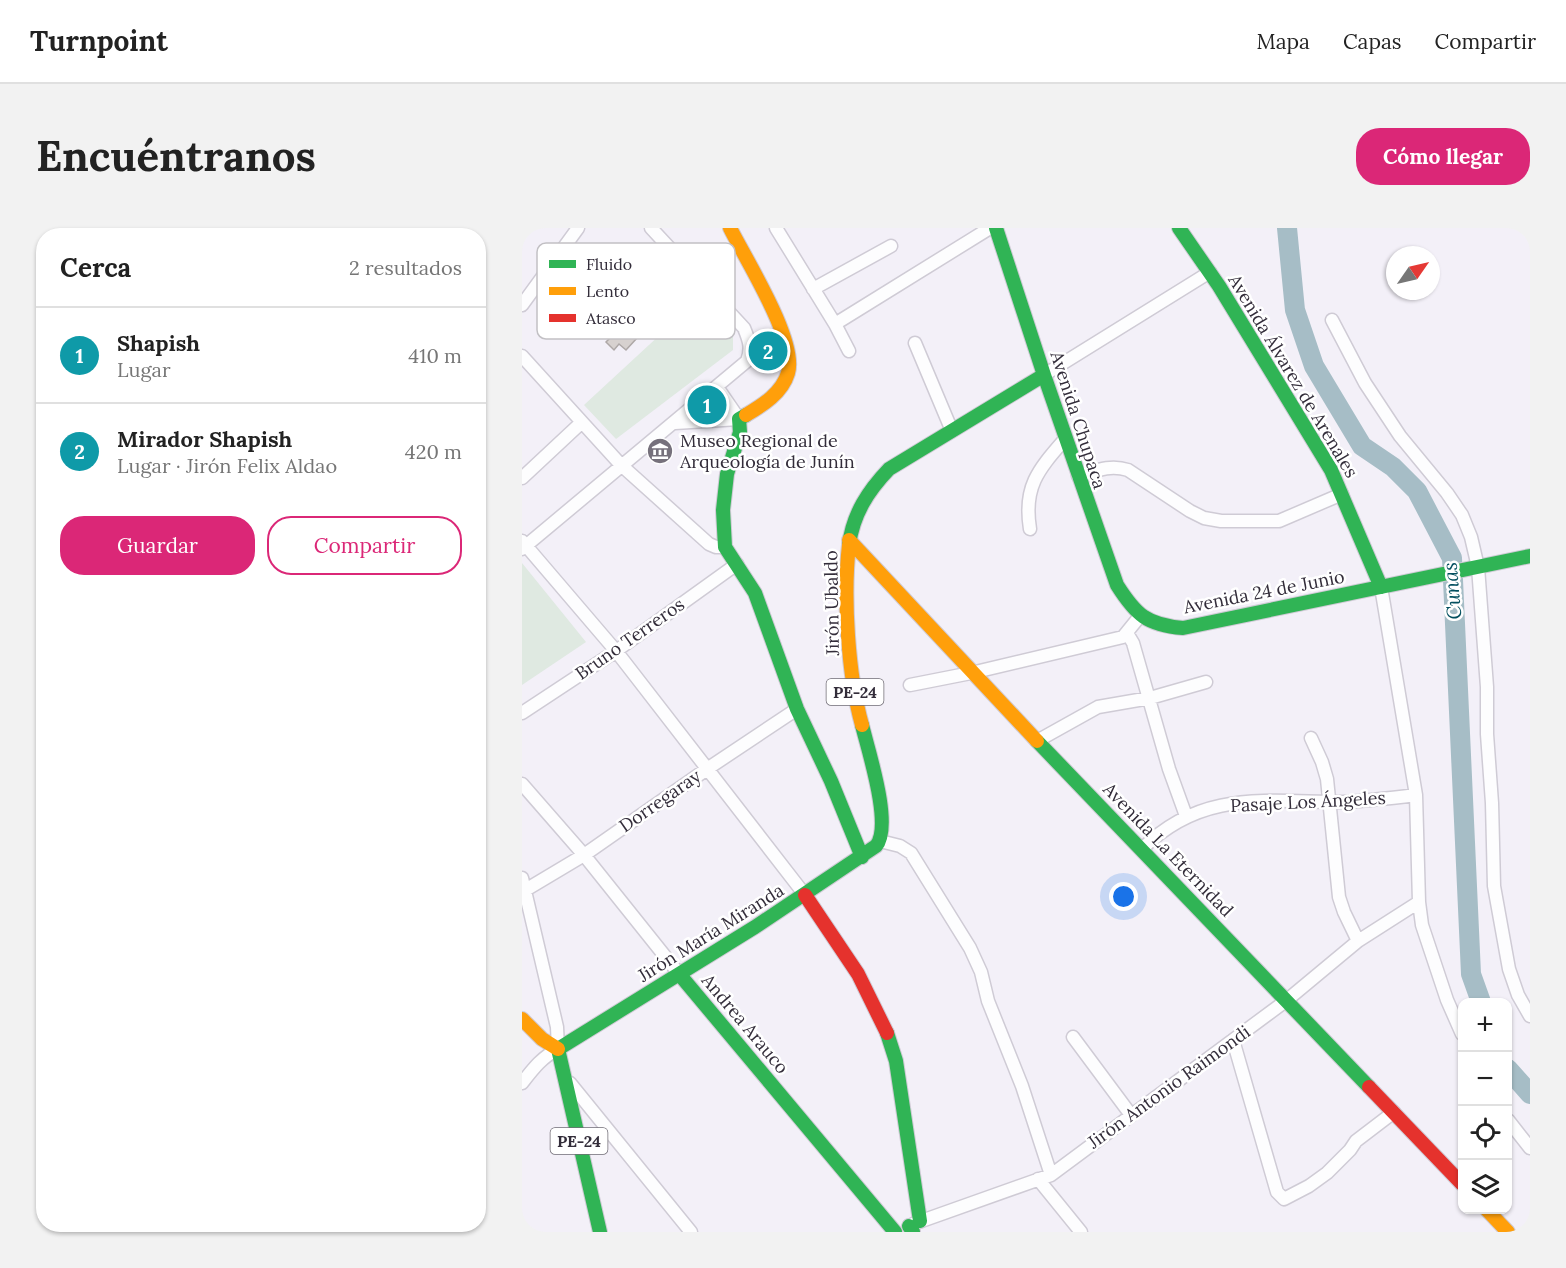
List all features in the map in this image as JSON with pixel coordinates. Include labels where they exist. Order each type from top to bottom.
[{"type":"main road","points":[[730,228],[780,328],[789,350],[790,364],[781,387],[774,396],[739,419],[740,432],[727,474],[723,510],[724,547],[755,593],[797,709],[831,781],[862,856]]},
{"type":"main road","name":"Avenida Chupaca","points":[[996,228],[1065,439],[1117,585],[1140,616]]},
{"type":"main road","name":"Avenida Álvarez de Arenales","points":[[1179,228],[1210,272],[1331,470],[1381,587]]},
{"type":"main road","name":"PE-24","points":[[849,540],[862,501],[874,482],[889,469],[1044,375]]},
{"type":"main road","name":"Avenida La Eternidad","points":[[849,540],[971,673],[1458,1180]]},
{"type":"main road","name":"Jirón Ubaldo","points":[[849,540],[846,578],[852,676],[861,727],[880,801],[882,831],[880,842]]},
{"type":"main road","name":"Avenida 24 de Junio","points":[[1140,616],[1153,624],[1183,628],[1530,556]]},
{"type":"main road","name":"Jirón María Miranda","points":[[558,1049],[805,895],[880,842]]},
{"type":"main road","points":[[805,895],[846,952],[872,998],[891,1039],[897,1061],[907,1229]]},
{"type":"main road","name":"Andrea Arauco","points":[[680,975],[907,1229]]},
{"type":"main road","points":[[522,1018],[542,1039],[558,1049]]},
{"type":"main road","name":"PE-24","points":[[558,1049],[600,1232]]},
{"type":"main road","points":[[1492,1214],[1508,1232]]},
{"type":"street","points":[[567,243],[578,228]]},
{"type":"street","points":[[651,228],[665,243]]},
{"type":"street","points":[[776,228],[849,351]]},
{"type":"street","points":[[835,324],[990,228]]},
{"type":"street","points":[[813,289],[891,246]]},
{"type":"street","points":[[1044,375],[1210,272]]},
{"type":"street","points":[[522,305],[537,284]]},
{"type":"street","points":[[735,318],[744,328],[750,342],[747,361],[675,423],[523,545],[616,651],[805,895]]},
{"type":"street","points":[[1332,320],[1365,383],[1400,436],[1447,493],[1462,515],[1471,537],[1487,687],[1494,886],[1509,969],[1518,995],[1530,1016]]},
{"type":"street","points":[[915,343],[952,431]]},
{"type":"street","points":[[522,356],[621,465],[709,543],[716,547],[724,547]]},
{"type":"street","points":[[717,387],[739,419]]},
{"type":"street","points":[[675,423],[739,419]]},
{"type":"street","points":[[522,478],[582,422]]},
{"type":"street","points":[[1030,529],[1027,510],[1037,474],[1065,439]]},
{"type":"street","points":[[1078,476],[1109,467],[1128,470],[1190,511],[1204,518],[1221,521],[1279,521],[1342,494]]},
{"type":"street","name":"Bruno Terreros","points":[[522,713],[616,651],[737,564]]},
{"type":"street","name":"Avenida Álvarez de Arenales","points":[[1381,587],[1416,795],[1419,902],[1422,925],[1434,965],[1458,1024]]},
{"type":"street","points":[[910,685],[1123,637],[1140,616]]},
{"type":"street","points":[[1127,633],[1133,643],[1171,777],[1186,816]]},
{"type":"street","points":[[1037,741],[1098,707],[1150,698],[1206,682]]},
{"type":"street","name":"Dorregaray","points":[[523,887],[584,855],[707,768],[797,709]]},
{"type":"street","points":[[1311,738],[1322,762],[1330,801],[1339,897],[1358,941]]},
{"type":"street","name":"Andrea Arauco","points":[[522,784],[584,855],[680,975]]},
{"type":"street","name":"Pasaje Los Ángeles","points":[[1142,849],[1161,831],[1186,816],[1211,807],[1290,799],[1358,801],[1416,795]]},
{"type":"street","points":[[880,842],[900,846],[911,854],[970,948],[981,972],[991,1008],[1022,1086],[1045,1177],[1081,1232]]},
{"type":"street","points":[[522,1083],[535,1066],[558,1049],[557,1027],[523,887]]},
{"type":"street","name":"Jirón Antonio Raimondi","points":[[907,1229],[1045,1177],[1287,1000],[1358,941],[1419,902]]},
{"type":"street","points":[[1073,1037],[1131,1115]]},
{"type":"street","points":[[1233,1040],[1277,1192],[1284,1199],[1309,1186],[1327,1173],[1350,1150],[1356,1140],[1394,1112]]},
{"type":"street","points":[[565,1078],[691,1232]]},
{"type":"street","points":[[1512,1125],[1530,1148]]},
{"type":"shaded area","points":[[655,339],[733,339],[733,350],[616,439],[584,405]]},
{"type":"shaded area","points":[[522,563],[586,642],[522,685]]},
{"type":"building","points":[[609,339],[636,339],[626,350],[619,344],[614,350],[606,342]]},
{"type":"waterway","name":"Cunas","points":[[1287,228],[1295,310],[1314,366],[1362,446],[1393,467],[1417,491],[1452,558],[1471,974],[1480,998]]},
{"type":"waterway","name":"Cunas","points":[[1512,1074],[1530,1094]]},
{"type":"traffic: fast","points":[[849,545],[858,513],[874,486],[889,469],[1044,375],[996,228]]},
{"type":"traffic: fast","points":[[1179,228],[1219,286],[1331,470],[1381,587]]},
{"type":"traffic: fast","points":[[1044,375],[1117,585],[1130,604],[1151,621],[1183,628],[1530,556]]},
{"type":"traffic: fast","points":[[746,415],[739,419],[740,432],[727,474],[723,510],[725,547],[755,593],[797,709],[831,781],[862,857]]},
{"type":"traffic: fast","points":[[600,1232],[558,1049],[755,927],[876,846],[881,836],[881,806],[862,725]]},
{"type":"traffic: fast","points":[[1037,741],[1369,1087]]},
{"type":"traffic: fast","points":[[680,975],[895,1232]]},
{"type":"traffic: fast","points":[[887,1033],[896,1061],[920,1221]]},
{"type":"traffic: fast","points":[[909,1226],[913,1232]]},
{"type":"traffic: slow","points":[[730,228],[778,321],[789,359],[788,373],[781,387],[765,403],[746,415]]},
{"type":"traffic: slow","points":[[849,540],[1037,741]]},
{"type":"traffic: slow","points":[[849,545],[848,636],[853,683],[862,725]]},
{"type":"traffic: slow","points":[[522,1019],[542,1039],[558,1049]]},
{"type":"traffic: slow","points":[[1491,1214],[1508,1232]]},
{"type":"traffic: jam","points":[[805,895],[858,974],[887,1033]]},
{"type":"traffic: jam","points":[[1369,1087],[1458,1180]]},
{"type":"place","name":"Mirador Shapish","points":[[768,351]]},
{"type":"place","name":"Shapish","points":[[707,405]]},
{"type":"place","name":"Museo Regional de Arqueología de Junín","points":[[660,451]]}]
